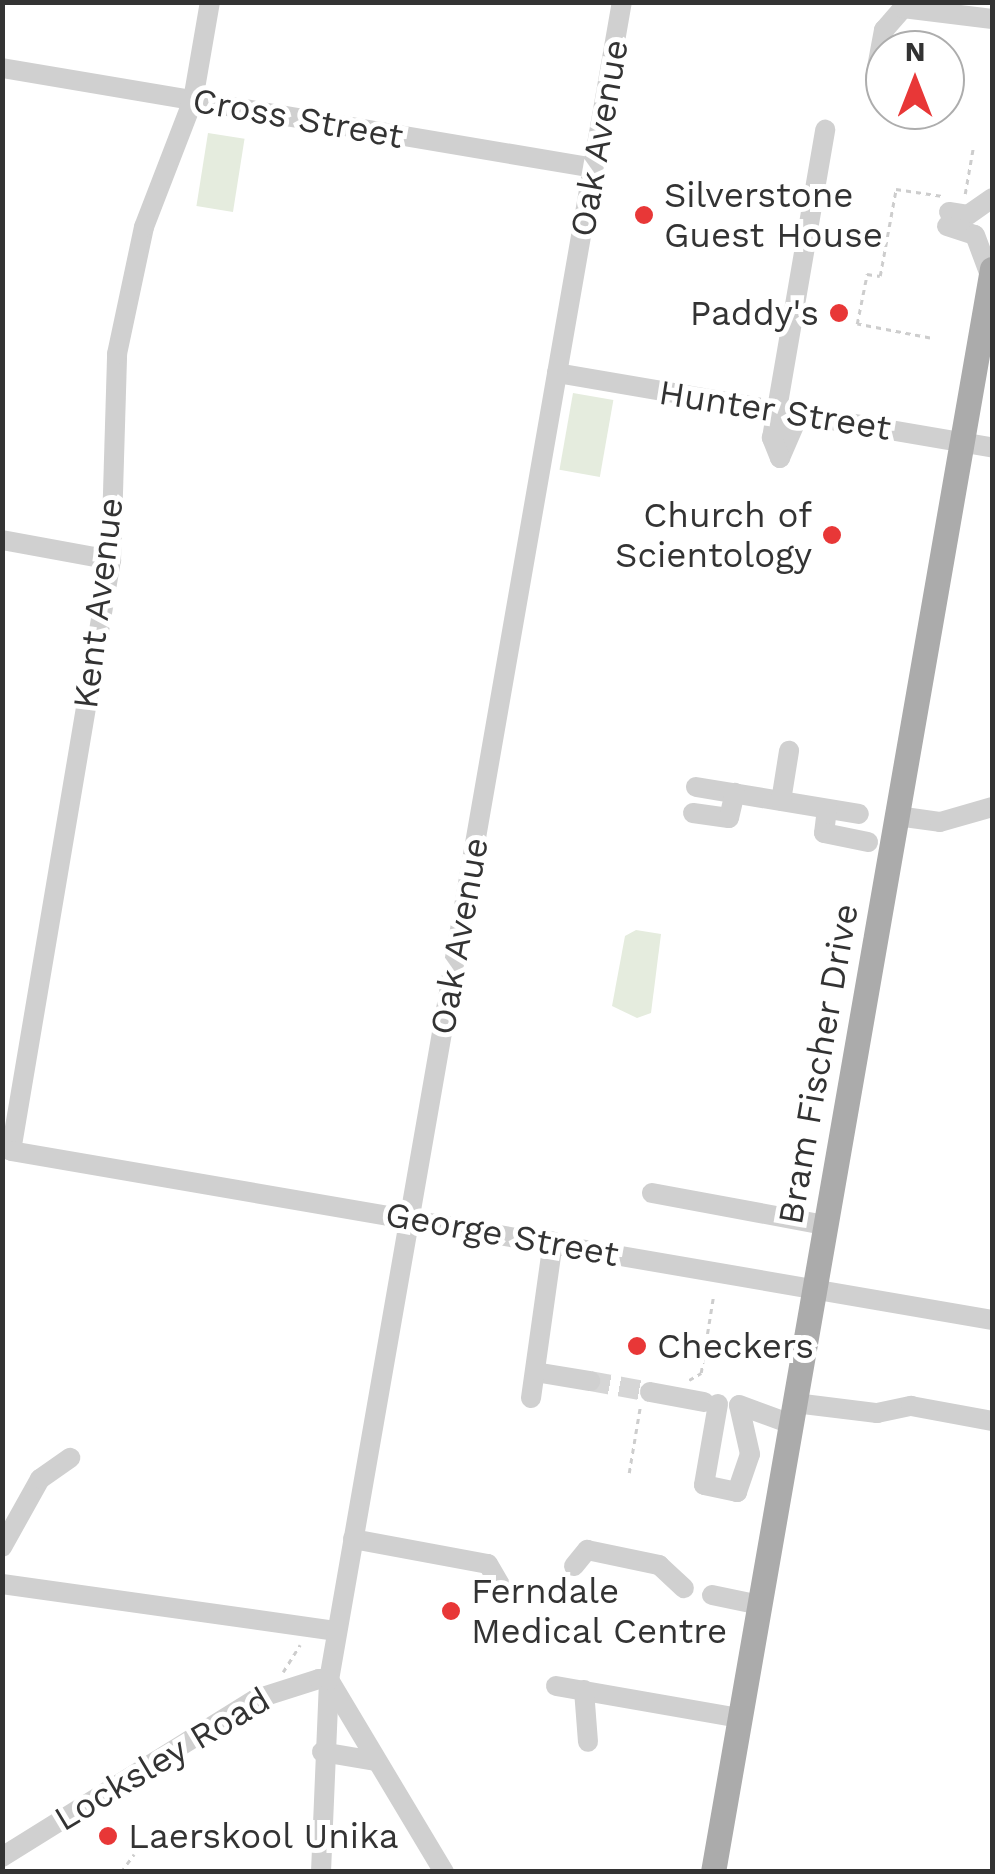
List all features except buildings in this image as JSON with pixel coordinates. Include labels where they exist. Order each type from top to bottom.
[{"type":"main road","name":"Bram Fischer Drive","points":[[712,1872],[992,274]]},
{"type":"street","name":"Kent Avenue","points":[[7,1154],[111,560],[112,413],[126,300],[193,100],[210,2]]},
{"type":"street","name":"Oak Avenue","points":[[321,1872],[322,1752],[328,1680],[622,2]]},
{"type":"street","points":[[884,30],[903,8],[992,19]]},
{"type":"street","name":"Cross Street","points":[[2,68],[594,168]]},
{"type":"street","points":[[799,414],[780,458],[776,410],[825,130]]},
{"type":"street","points":[[992,198],[968,215],[948,219],[975,235],[992,274]]},
{"type":"street","name":"Hunter Street","points":[[557,374],[992,446]]},
{"type":"street","points":[[2,540],[111,560]]},
{"type":"street","points":[[780,801],[790,751]]},
{"type":"street","points":[[696,787],[860,814]]},
{"type":"street","points":[[693,813],[729,818],[735,794]]},
{"type":"street","points":[[897,816],[940,822],[992,807]]},
{"type":"street","points":[[827,809],[824,833],[868,842]]},
{"type":"street","name":"George Street","points":[[7,1154],[410,1217],[992,1320]]},
{"type":"street","points":[[652,1193],[825,1225]]},
{"type":"street","points":[[531,1398],[559,1243]]},
{"type":"street","points":[[536,1372],[590,1382]]},
{"type":"street","points":[[650,1392],[729,1414],[876,1413],[926,1408],[992,1421]]},
{"type":"street","points":[[2,1547],[40,1478],[70,1458]]},
{"type":"street","points":[[353,1539],[488,1564],[505,1594]]},
{"type":"street","points":[[574,1566],[586,1550],[658,1566],[684,1588]]},
{"type":"street","points":[[2,1584],[337,1631]]},
{"type":"street","points":[[712,1595],[760,1606]]},
{"type":"street","points":[[328,1680],[444,1872]]},
{"type":"street","name":"Locksley Road","points":[[2,1857],[262,1696],[328,1680]]},
{"type":"street","points":[[556,1686],[740,1718]]},
{"type":"street","points":[[584,1690],[588,1742]]},
{"type":"street","points":[[322,1752],[375,1761]]},
{"type":"path","points":[[930,338],[857,324],[867,274],[880,276],[896,190],[964,199],[973,148]]},
{"type":"path","points":[[689,1382],[691,1372],[700,1373],[713,1298]]},
{"type":"path","points":[[262,1696],[304,1640]]},
{"type":"path","points":[[122,1872],[134,1854]]},
{"type":"shaded area","points":[[208,133],[245,139],[233,212],[196,206]]},
{"type":"shaded area","points":[[573,393],[613,400],[600,477],[559,470]]},
{"type":"shaded area","points":[[636,930],[661,934],[651,1013],[637,1018],[612,1006],[625,936]]},
{"type":"tunnel","points":[[590,1381],[650,1392]]},
{"type":"place","name":"Silverstone Guest House","points":[[644,215]]},
{"type":"place","name":"Paddy's","points":[[839,313]]},
{"type":"place","name":"Church of Scientology","points":[[832,535]]},
{"type":"place","name":"Checkers","points":[[637,1346]]},
{"type":"place","name":"Ferndale Medical Centre","points":[[451,1611]]},
{"type":"place","name":"Laerskool Unika","points":[[108,1836]]}]
